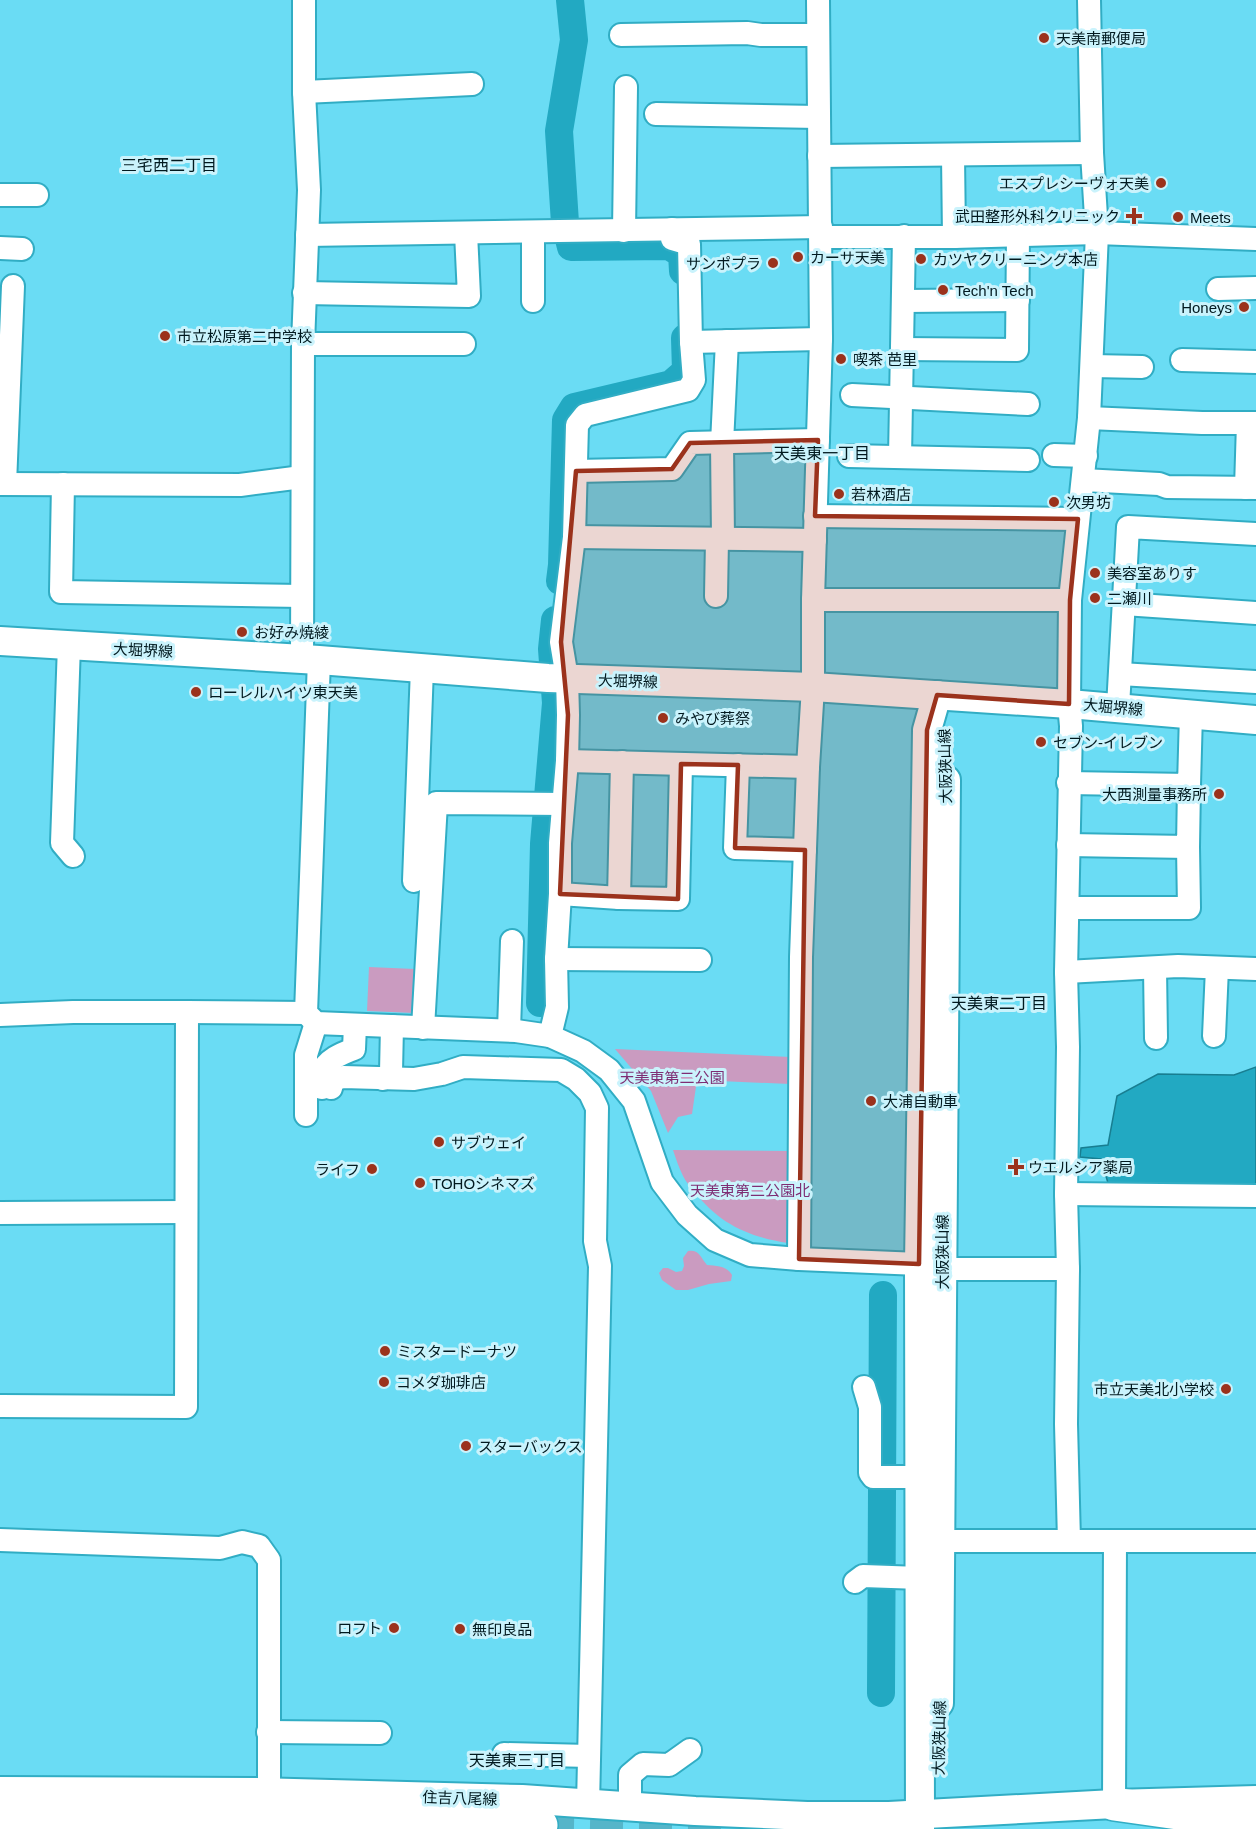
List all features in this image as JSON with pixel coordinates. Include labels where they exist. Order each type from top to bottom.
[{"type":"highway","points":[[1114,1804],[1256,1822]]},
{"type":"highway","points":[[0,1817],[541,1825]]},
{"type":"main road","name":"大堀堺線","points":[[0,641],[558,678],[813,687],[1118,707],[1256,720]]},
{"type":"main road","name":"大阪狭山線","points":[[929,1821],[941,1541],[930,1266],[947,732],[937,695]]},
{"type":"main road","name":"大阪狭山線","points":[[929,1821],[920,1578],[896,1477],[930,1266]]},
{"type":"main road","name":"住吉八尾線","points":[[0,1791],[269,1793],[510,1799],[695,1812],[889,1816],[929,1821]]},
{"type":"main road","points":[[929,1821],[1114,1804],[1256,1800]]},
{"type":"street","points":[[304,0],[304,92],[309,190],[303,344],[302,596],[311,660],[311,1018],[306,1055],[306,1115]]},
{"type":"street","points":[[799,1259],[801,957],[813,687],[813,600],[821,339],[818,0]]},
{"type":"street","points":[[1069,1541],[1066,1424],[1068,1047],[1066,972],[1068,783],[1071,726],[1069,704],[1070,600],[1089,418],[1097,233],[1092,153],[1089,0]]},
{"type":"street","points":[[621,35],[747,33],[818,35]]},
{"type":"street","points":[[304,92],[472,84]]},
{"type":"street","points":[[624,231],[626,87]]},
{"type":"street","points":[[656,114],[818,117]]},
{"type":"street","points":[[819,156],[1092,153]]},
{"type":"street","points":[[953,155],[954,237]]},
{"type":"street","points":[[0,195],[36,195]]},
{"type":"street","points":[[307,235],[672,229],[954,237],[1097,233],[1256,239]]},
{"type":"street","points":[[550,1036],[557,1007],[556,959],[560,843],[567,760],[568,715],[558,678],[574,537],[577,425],[585,415],[688,390],[694,380],[689,244],[672,238],[672,229]]},
{"type":"street","points":[[304,292],[470,296],[466,233]]},
{"type":"street","points":[[532,300],[533,233]]},
{"type":"street","points":[[902,349],[1017,350],[1018,235]]},
{"type":"street","points":[[900,458],[904,236]]},
{"type":"street","points":[[13,286],[6,314],[2,484],[240,485],[302,477]]},
{"type":"street","points":[[1218,289],[1256,288]]},
{"type":"street","points":[[904,301],[1018,300]]},
{"type":"street","points":[[691,342],[821,339]]},
{"type":"street","points":[[716,596],[727,341]]},
{"type":"street","points":[[303,344],[464,345]]},
{"type":"street","points":[[1182,360],[1256,362]]},
{"type":"street","points":[[1092,366],[1142,367]]},
{"type":"street","points":[[852,395],[1028,404]]},
{"type":"street","points":[[1083,480],[1160,484],[1167,487],[1251,488],[1252,423],[1089,418]]},
{"type":"street","points":[[576,471],[672,469],[690,443],[818,440]]},
{"type":"street","points":[[1054,455],[1086,456]]},
{"type":"street","points":[[849,456],[1028,460]]},
{"type":"street","points":[[63,484],[61,592],[302,596]]},
{"type":"street","points":[[815,516],[1078,519]]},
{"type":"street","points":[[1118,707],[1128,527],[1256,534]]},
{"type":"street","points":[[574,537],[815,540]]},
{"type":"street","points":[[813,600],[1070,600]]},
{"type":"street","points":[[1124,604],[1256,613]]},
{"type":"street","points":[[69,645],[62,843],[73,856]]},
{"type":"street","points":[[414,881],[422,668]]},
{"type":"street","points":[[1120,674],[1256,682]]},
{"type":"street","points":[[1068,908],[1188,908],[1191,714]]},
{"type":"street","points":[[567,760],[808,767]]},
{"type":"street","points":[[619,898],[622,762]]},
{"type":"street","points":[[560,894],[678,899],[681,764]]},
{"type":"street","points":[[738,765],[735,848],[805,850]]},
{"type":"street","points":[[1068,783],[1189,785]]},
{"type":"street","points":[[423,1028],[436,803],[563,804]]},
{"type":"street","points":[[1068,845],[1188,847]]},
{"type":"street","points":[[510,1030],[512,941]]},
{"type":"street","points":[[556,959],[700,960]]},
{"type":"street","points":[[1066,972],[1178,966],[1256,969]]},
{"type":"street","points":[[1155,968],[1156,1038]]},
{"type":"street","points":[[1214,1036],[1217,968]]},
{"type":"street","points":[[0,1015],[73,1012],[187,1012],[311,1018],[356,1025],[510,1030],[550,1036],[583,1051],[609,1070],[634,1101],[662,1182],[687,1215],[715,1240],[750,1255],[930,1266],[1068,1269]]},
{"type":"street","points":[[0,1406],[186,1407],[187,1012]]},
{"type":"street","points":[[356,1025],[354,1049],[358,1078]]},
{"type":"street","points":[[383,1079],[391,1072],[392,1026]]},
{"type":"street","points":[[354,1049],[327,1063],[322,1072],[326,1088],[333,1080],[343,1077],[414,1079],[442,1074],[463,1067],[561,1070],[576,1079],[590,1093],[597,1108],[595,1241],[600,1266],[588,1805]]},
{"type":"street","points":[[1066,1194],[1256,1196]]},
{"type":"street","points":[[0,1213],[186,1212]]},
{"type":"street","points":[[864,1387],[870,1407],[870,1473],[873,1477],[896,1477]]},
{"type":"street","points":[[0,1540],[220,1548],[242,1542],[260,1546],[269,1560],[269,1793]]},
{"type":"street","points":[[941,1541],[1256,1541]]},
{"type":"street","points":[[1114,1804],[1115,1541]]},
{"type":"street","points":[[874,1578],[920,1578]]},
{"type":"street","points":[[268,1732],[380,1733]]},
{"type":"street","points":[[630,1807],[630,1775],[643,1764],[669,1765],[690,1750]]},
{"type":"street","points":[[504,1754],[589,1755]]},
{"type":"highlighted area","points":[[818,440],[815,516],[1078,519],[1070,600],[1069,704],[937,695],[927,730],[919,1264],[799,1259],[805,850],[735,848],[738,765],[681,764],[678,899],[560,894],[568,715],[561,642],[576,471],[672,469],[690,443]]},
{"type":"green space","points":[[369,967],[415,969],[414,1013],[367,1011]]},
{"type":"green space","name":"天美東第二公園","points":[[615,1049],[791,1057],[790,1084],[697,1080],[692,1114],[678,1117],[668,1133],[651,1091]]},
{"type":"green space","name":"天美東第二公園北","points":[[673,1150],[789,1151],[788,1243],[748,1233],[714,1212],[685,1180]]},
{"type":"green space","points":[[688,1251],[697,1253],[707,1265],[727,1270],[732,1275],[731,1281],[688,1290],[676,1290],[662,1280],[659,1273],[663,1268],[676,1272],[682,1271],[683,1258]]},
{"type":"water","points":[[1256,1067],[1256,1189],[1143,1189],[1108,1183],[1101,1159],[1080,1157],[1081,1148],[1108,1145],[1117,1096],[1158,1074],[1234,1075]]},
{"type":"waterway","points":[[570,0],[574,40],[559,131],[565,223],[571,247],[669,246],[682,254],[683,271]]},
{"type":"waterway","points":[[560,581],[566,420],[574,407],[671,384],[686,371],[685,338]]},
{"type":"waterway","points":[[550,1003],[540,1003],[544,844],[556,703],[552,649],[555,620]]},
{"type":"waterway","points":[[881,1693],[883,1295]]},
{"type":"tunnel","points":[[541,1825],[730,1829]]},
{"type":"place","name":"天美南郵便局","points":[[1044,38]]},
{"type":"place","name":"エスプレシーヴォ天美","points":[[1161,183]]},
{"type":"place","name":"武田整形外科クリニック","points":[[1134,216]]},
{"type":"place","name":"Meets","points":[[1178,217]]},
{"type":"place","name":"カーサ天美","points":[[798,257]]},
{"type":"place","name":"カツヤクリーニング本店","points":[[921,259]]},
{"type":"place","name":"サンポプラ","points":[[773,263]]},
{"type":"place","name":"Tech'n Tech","points":[[943,290]]},
{"type":"place","name":"Honeys","points":[[1244,307]]},
{"type":"place","name":"市立松原第二中学校","points":[[165,336]]},
{"type":"place","name":"喫茶 芭里","points":[[841,359]]},
{"type":"place","name":"若林酒店","points":[[839,494]]},
{"type":"place","name":"次男坊","points":[[1054,502]]},
{"type":"place","name":"美容室ありす","points":[[1095,573]]},
{"type":"place","name":"二瀬川","points":[[1095,598]]},
{"type":"place","name":"お好み焼綾","points":[[242,632]]},
{"type":"place","name":"ローレルハイツ東天美","points":[[196,692]]},
{"type":"place","name":"みやび葬祭","points":[[663,718]]},
{"type":"place","name":"セブン-イレブン","points":[[1041,742]]},
{"type":"place","name":"大西測量事務所","points":[[1219,794]]},
{"type":"place","name":"大浦自動車","points":[[871,1101]]},
{"type":"place","name":"サブウェイ","points":[[439,1142]]},
{"type":"place","name":"ウエルシア薬局","points":[[1016,1167]]},
{"type":"place","name":"ライフ","points":[[372,1169]]},
{"type":"place","name":"TOHOシネマズ","points":[[420,1183]]},
{"type":"place","name":"ミスタードーナツ","points":[[385,1351]]},
{"type":"place","name":"コメダ珈琲店","points":[[384,1382]]},
{"type":"place","name":"市立天美北小学校","points":[[1226,1389]]},
{"type":"place","name":"スターバックス","points":[[466,1446]]},
{"type":"place","name":"ロフト","points":[[394,1628]]},
{"type":"place","name":"無印良品","points":[[460,1629]]},
{"type":"district","name":"三宅西二丁目","points":[[169,165]]},
{"type":"district","name":"天美東一丁目","points":[[822,453]]},
{"type":"district","name":"天美東二丁目","points":[[999,1003]]},
{"type":"district","name":"天美東三丁目","points":[[517,1760]]}]
